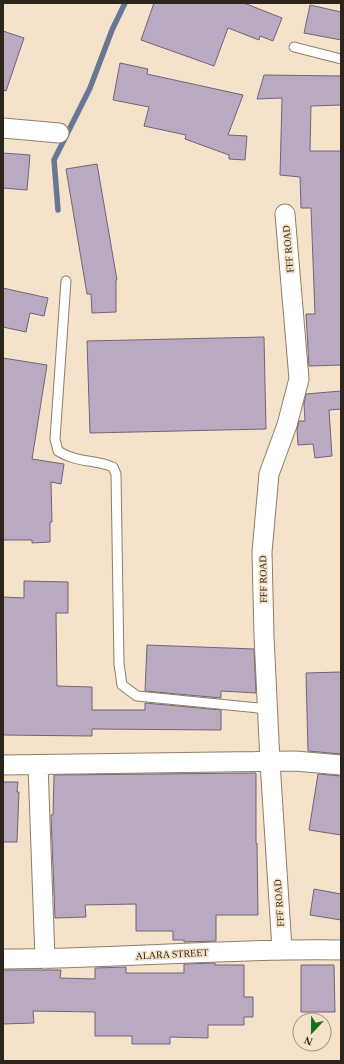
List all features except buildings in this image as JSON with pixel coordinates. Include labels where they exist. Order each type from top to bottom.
[{"type":"street","points":[[3,128],[59,133]]},
{"type":"street","name":"FFF ROAD","points":[[282,949],[270,762],[262,552],[269,474],[288,425],[299,379],[285,214]]},
{"type":"street","points":[[3,765],[295,761],[341,765]]},
{"type":"street","points":[[38,765],[45,959]]},
{"type":"street","name":"ALARA STREET","points":[[3,959],[45,959],[282,949],[341,950]]},
{"type":"lane","points":[[294,47],[341,59]]},
{"type":"lane","points":[[66,280],[55,439],[58,451],[67,457],[103,463],[113,467],[116,474],[119,664],[122,685],[137,696],[268,709]]},
{"type":"waterway","points":[[58,210],[54,160],[90,88],[112,30],[125,3]]}]
